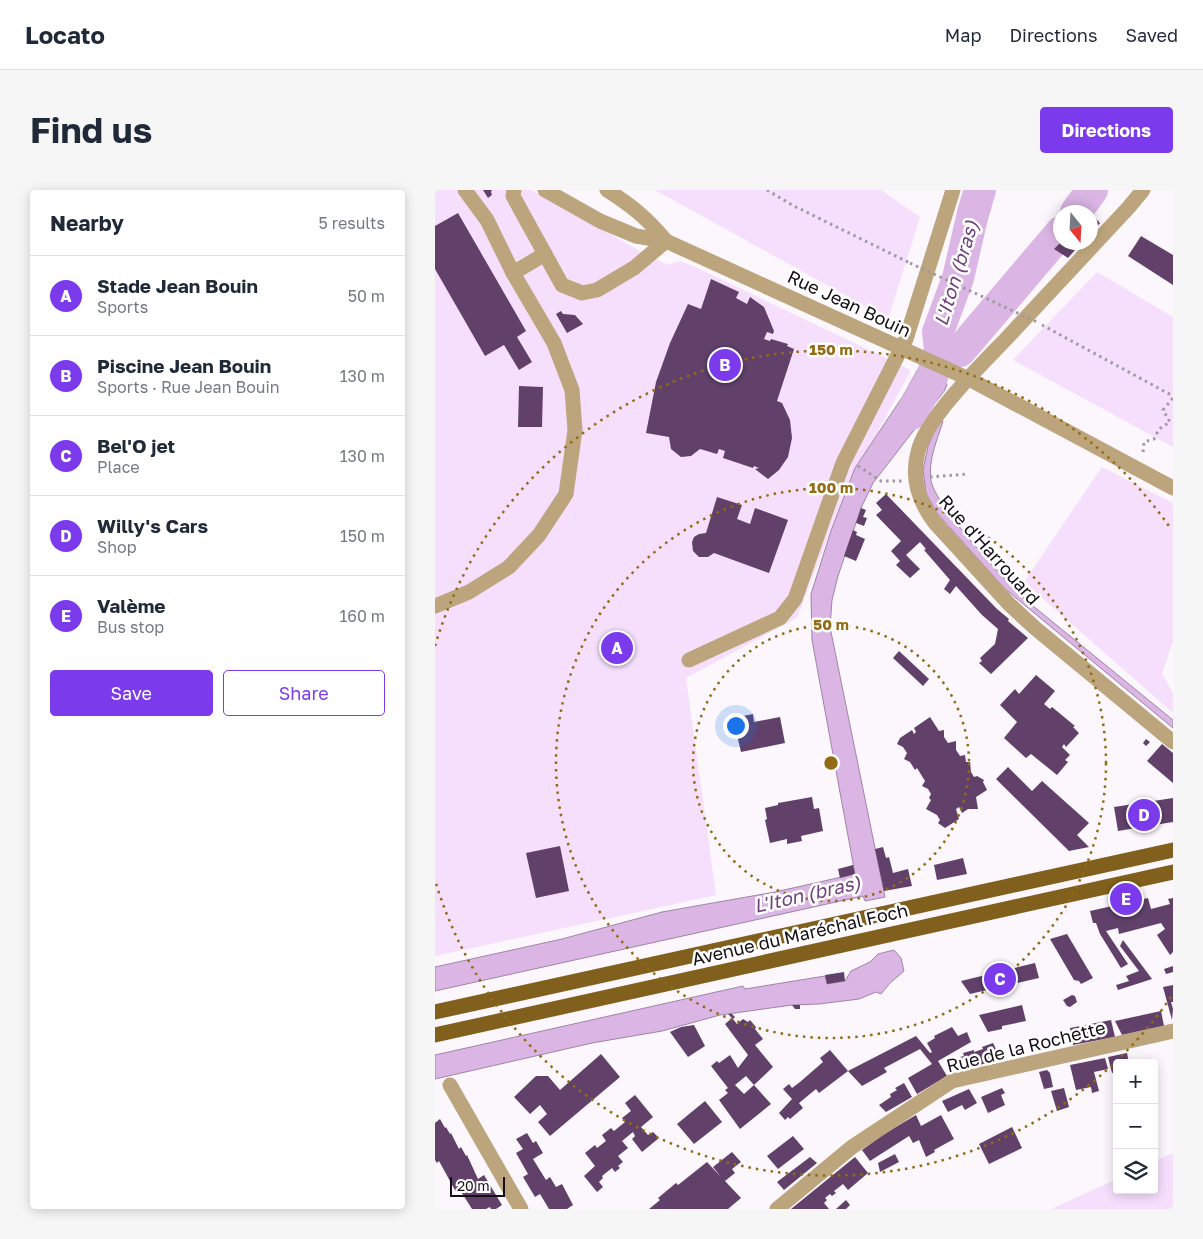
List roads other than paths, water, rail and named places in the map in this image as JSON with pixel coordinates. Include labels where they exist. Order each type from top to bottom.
[{"type":"main road","name":"Avenue du Maréchal Foch","points":[[435,1012],[1173,850]]},
{"type":"main road","name":"Avenue du Maréchal Foch","points":[[435,1035],[1173,872]]},
{"type":"street","points":[[435,606],[469,592],[509,567],[539,535],[566,494],[575,430],[572,390],[554,343],[513,273],[487,220],[465,190]]},
{"type":"street","points":[[514,190],[513,196],[562,285],[581,294],[597,290],[634,268],[667,241]]},
{"type":"street","name":"Rue Jean Bouin","points":[[545,190],[600,222],[636,236],[667,241],[963,376],[1173,488]]},
{"type":"street","name":"Rue Jean Bouin","points":[[607,190],[649,220],[667,241]]},
{"type":"street","points":[[689,660],[780,618],[795,599],[843,463],[906,339],[953,190]]},
{"type":"street","name":"Rue d'Harrouard","points":[[1143,190],[1129,208],[963,376],[941,412],[930,425],[918,450],[916,479],[918,493],[924,509],[1009,604],[1035,628],[1173,742]]},
{"type":"street","points":[[513,273],[545,254]]},
{"type":"street","name":"Rue de la Rochette","points":[[777,1209],[852,1147],[952,1081],[1173,1031]]},
{"type":"street","points":[[450,1085],[521,1209]]},
{"type":"water","points":[[971,190],[993,190],[990,210],[970,276],[952,267]]},
{"type":"water","points":[[1053,228],[1054,250],[1011,303],[996,297]]},
{"type":"water","points":[[941,292],[962,304],[950,343],[955,346],[981,314],[997,322],[974,350],[962,360],[926,343],[932,327],[931,316]]},
{"type":"water","points":[[918,369],[947,384],[945,390],[873,483],[861,508],[838,576],[832,600],[830,627],[885,897],[865,901],[863,896],[435,991],[435,967],[562,939],[662,912],[775,892],[855,874],[812,640],[811,594],[831,531],[855,468],[903,396]]},
{"type":"water","points":[[942,420],[930,473],[936,493],[945,508],[988,561],[1027,601],[1173,720],[1173,728],[1004,588],[936,512],[926,493],[923,470],[928,446],[937,425]]},
{"type":"water","points":[[894,950],[901,958],[904,971],[881,994],[876,992],[859,999],[792,1005],[720,1015],[662,1031],[592,1043],[435,1079],[435,1055],[743,986],[745,989],[825,976],[827,984],[845,981],[851,971],[870,962],[878,954]]},
{"type":"waterway","name":"L'Iton (bras)","points":[[911,414],[932,377],[940,350],[938,332],[958,278],[980,190]]},
{"type":"waterway","name":"L'Iton (bras)","points":[[1081,205],[1092,190]]},
{"type":"waterway","name":"L'Iton (bras)","points":[[960,351],[1053,241]]},
{"type":"place","name":"Piscine Jean Bouin","points":[[725,365]]},
{"type":"place","name":"Stade Jean Bouin","points":[[617,648]]},
{"type":"place","name":"Willy's Cars","points":[[1144,815]]},
{"type":"place","name":"Valème","points":[[1126,899]]},
{"type":"place","name":"Bel'O jet","points":[[1000,979]]}]
